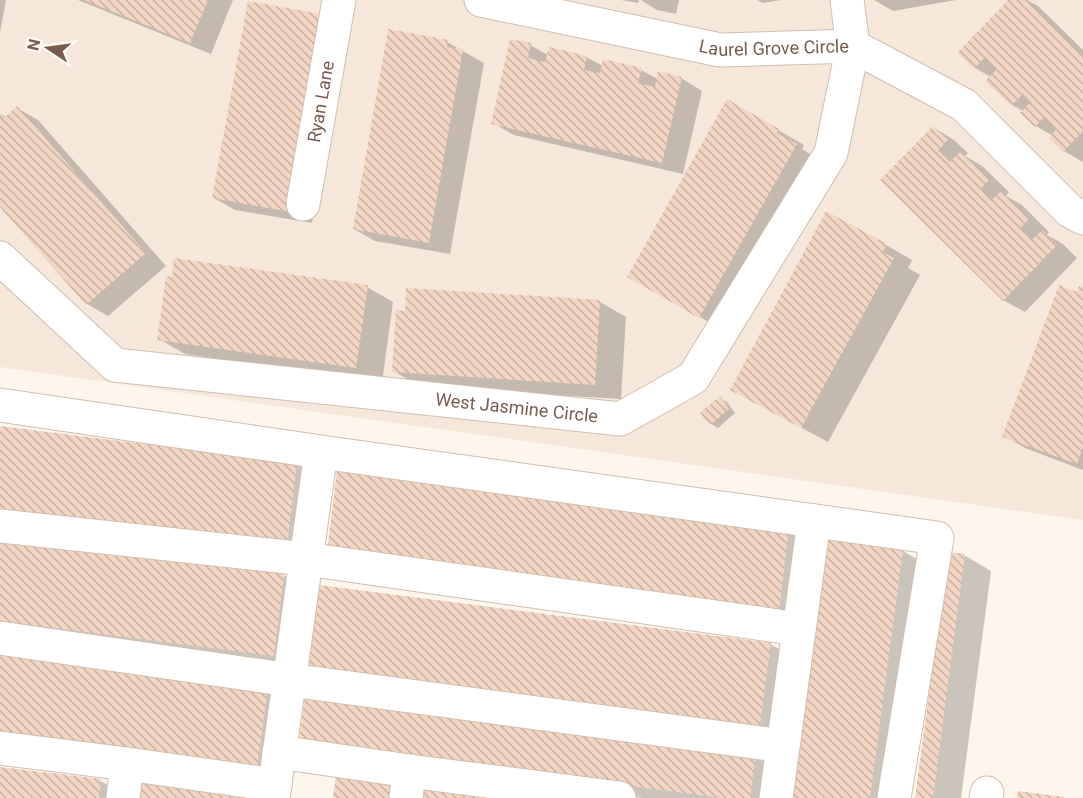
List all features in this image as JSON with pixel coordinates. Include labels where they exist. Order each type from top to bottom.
[{"type":"street","name":"Ryan Lane","points":[[303,204],[339,0]]},
{"type":"street","name":"Laurel Grove Circle","points":[[481,0],[720,50],[854,46],[964,105],[1070,211],[1083,218]]},
{"type":"street","points":[[847,0],[854,46]]},
{"type":"street","name":"West Jasmine Circle","points":[[0,258],[115,365],[620,419],[693,378],[831,153],[854,46]]},
{"type":"street","points":[[0,405],[937,538],[894,798]]},
{"type":"street","points":[[0,748],[128,764],[274,791],[321,452]]},
{"type":"street","points":[[776,798],[814,520]]},
{"type":"street","points":[[0,526],[306,559],[799,629]]},
{"type":"street","points":[[0,638],[290,680],[783,746]]},
{"type":"street","points":[[279,752],[408,784],[619,798]]},
{"type":"street","points":[[123,798],[128,764]]},
{"type":"shaded area","points":[[0,0],[1083,0],[1083,520],[0,367]]},
{"type":"building","points":[[84,0],[208,0],[190,43]]},
{"type":"building","points":[[1008,0],[1025,0],[1083,56],[1083,131],[1063,152],[1049,138],[1056,129],[1044,117],[1035,127],[1020,113],[1031,102],[1023,94],[1011,106],[985,81],[997,69],[985,57],[974,69],[957,53]]},
{"type":"building","points":[[248,1],[326,15],[291,212],[212,198]]},
{"type":"building","points":[[388,29],[448,40],[447,47],[463,49],[429,243],[353,229]]},
{"type":"building","points":[[510,39],[531,43],[528,58],[545,62],[549,47],[587,56],[584,70],[600,73],[603,59],[642,68],[638,83],[655,87],[658,71],[682,77],[662,163],[491,124]]},
{"type":"building","points":[[727,99],[779,129],[777,133],[797,144],[699,318],[627,277]]},
{"type":"building","points":[[17,106],[146,253],[86,305],[0,207],[0,114],[4,118]]},
{"type":"building","points":[[933,126],[948,140],[938,150],[950,162],[960,152],[989,180],[980,189],[991,201],[1001,191],[1029,219],[1020,228],[1032,240],[1042,230],[1057,245],[1003,301],[880,180]]},
{"type":"building","points":[[826,211],[887,244],[883,252],[894,258],[801,428],[730,390]]},
{"type":"building","points":[[174,258],[368,285],[356,368],[157,340],[166,276],[172,277]]},
{"type":"building","points":[[1059,285],[1077,292],[1079,286],[1083,287],[1083,447],[1077,464],[1002,437]]},
{"type":"building","points":[[406,288],[600,300],[595,385],[392,372],[396,310],[405,311]]},
{"type":"building","points":[[720,396],[729,409],[710,425],[700,413]]},
{"type":"building","points":[[0,426],[297,463],[287,546],[0,509]]},
{"type":"building","points":[[337,470],[789,527],[779,610],[327,552]]},
{"type":"building","points":[[0,537],[284,574],[274,656],[0,621]]},
{"type":"building","points":[[826,539],[903,549],[870,798],[792,798]]},
{"type":"building","points":[[948,552],[965,554],[933,798],[915,798]]},
{"type":"building","points":[[319,585],[771,643],[760,725],[308,668]]},
{"type":"building","points":[[0,653],[268,687],[257,769],[0,736]]},
{"type":"building","points":[[305,695],[756,756],[750,798],[720,798],[299,741]]},
{"type":"building","points":[[0,767],[101,779],[99,798],[0,798]]},
{"type":"building","points":[[336,774],[394,781],[392,798],[333,798]]},
{"type":"building","points":[[140,780],[260,798],[137,798]]},
{"type":"building","points":[[415,788],[479,797],[479,798],[414,798]]},
{"type":"building","points":[[1018,791],[1064,797],[1064,798],[1017,798]]}]
